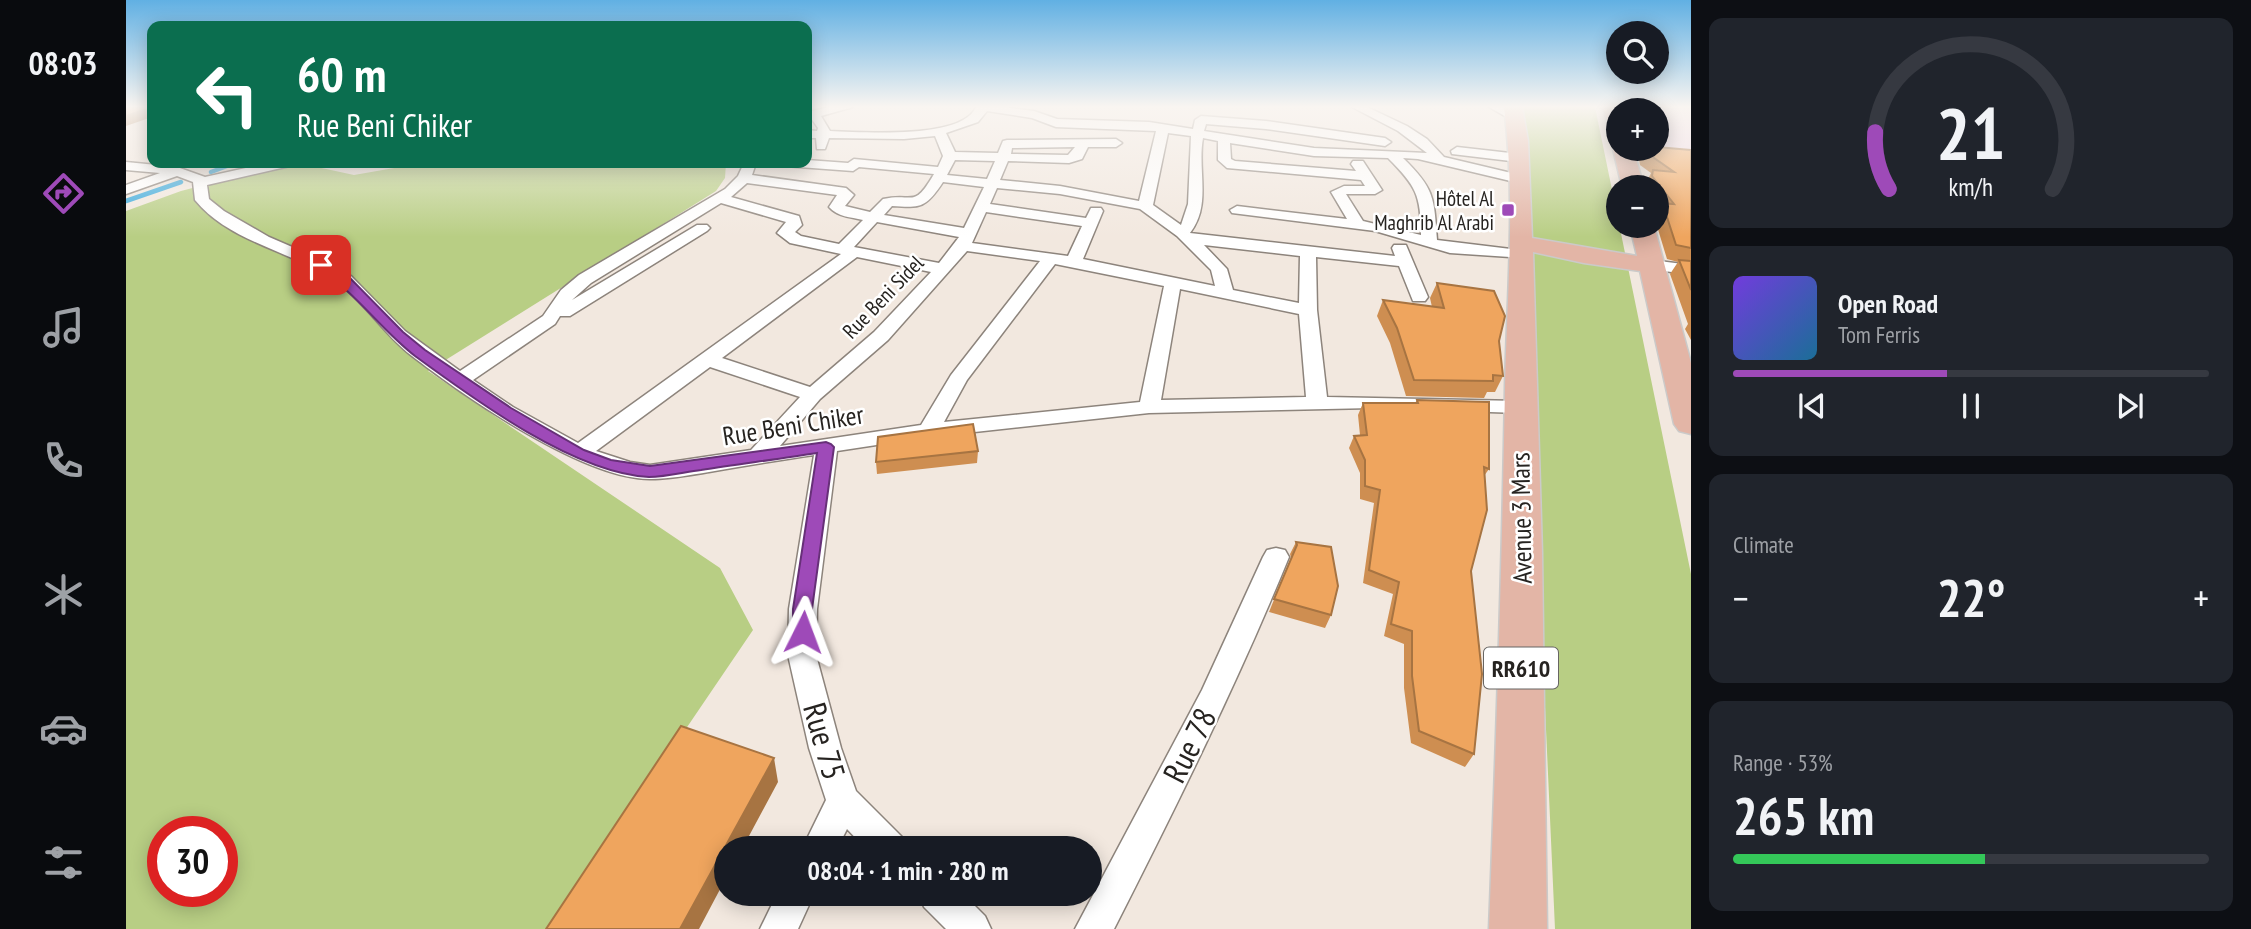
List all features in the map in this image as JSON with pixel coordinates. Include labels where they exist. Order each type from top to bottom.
[{"type":"main road","name":"Avenue 3 Mars","points":[[1517,150],[1522,553],[1518,929]]},
{"type":"main road","points":[[1645,238],[1686,390],[1691,424]]},
{"type":"main road","points":[[1519,248],[1651,265]]},
{"type":"street","points":[[819,150],[814,165],[941,175],[1101,197],[1145,206],[1185,236],[1219,269],[1225,293]]},
{"type":"street","points":[[853,169],[857,150]]},
{"type":"street","points":[[579,453],[709,360],[849,250],[888,202],[920,202],[941,175],[950,156],[947,150]]},
{"type":"street","points":[[950,156],[1005,152],[1075,158],[1079,150]]},
{"type":"street","points":[[1145,206],[1149,150]]},
{"type":"street","points":[[1185,236],[1192,218],[1196,187],[1195,150]]},
{"type":"street","points":[[1225,150],[1225,160],[1232,165],[1367,176]]},
{"type":"street","points":[[1303,150],[1351,154],[1434,153],[1519,168]]},
{"type":"street","points":[[1418,150],[1519,168]]},
{"type":"street","points":[[1430,150],[1434,153]]},
{"type":"street","name":"Rue Beni Sidel","points":[[758,457],[813,395],[881,336],[967,240],[979,206],[993,183],[1005,152]]},
{"type":"street","points":[[1669,153],[1691,157]]},
{"type":"street","points":[[1351,154],[1374,191],[1338,192],[1358,225]]},
{"type":"street","points":[[1391,154],[1417,180],[1428,202],[1427,225],[1430,243]]},
{"type":"street","points":[[126,166],[177,171],[201,182],[263,168]]},
{"type":"street","points":[[549,320],[568,294],[585,279],[722,198],[747,170],[846,192],[848,195],[836,206],[837,209],[1073,263],[1308,310]]},
{"type":"street","points":[[126,190],[177,171]]},
{"type":"street","name":"Rue Beni Chiker","points":[[201,182],[200,195],[212,209],[263,240],[321,265],[345,280],[398,335],[460,380],[506,411],[579,453],[628,470],[650,472],[929,430],[1149,407],[1372,402],[1519,407]]},
{"type":"street","points":[[1073,263],[1101,197]]},
{"type":"street","points":[[722,198],[794,219],[794,225],[785,233],[792,238],[942,269]]},
{"type":"street","points":[[979,206],[1092,223]]},
{"type":"street","points":[[1237,210],[1396,231],[1451,248],[1519,248]]},
{"type":"street","points":[[460,380],[549,320],[702,228]]},
{"type":"street","points":[[1396,231],[1404,262],[1419,297]]},
{"type":"street","points":[[1185,236],[1404,262]]},
{"type":"street","points":[[1308,251],[1308,310],[1317,404]]},
{"type":"street","points":[[929,430],[958,379],[1051,258]]},
{"type":"street","points":[[1651,265],[1691,270]]},
{"type":"street","points":[[1149,407],[1173,283]]},
{"type":"street","points":[[709,360],[813,395]]},
{"type":"street","name":"Rue 75","points":[[826,447],[803,609],[802,655],[825,748],[843,801],[877,836]]},
{"type":"street","name":"Rue 78","points":[[1094,929],[1251,620],[1276,557]]},
{"type":"street","points":[[826,836],[843,801]]},
{"type":"street","points":[[779,929],[790,906]]},
{"type":"street","points":[[949,906],[972,929]]},
{"type":"green space","points":[[1520,150],[1604,150],[1609,175],[1606,175],[1606,238],[1622,238],[1691,574],[1691,929],[1555,929]]},
{"type":"green space","points":[[277,168],[322,168],[354,175],[394,168],[726,168],[725,178],[716,191],[428,371],[720,568],[753,630],[550,929],[126,929],[126,211],[181,191]]},
{"type":"building","points":[[1669,150],[1691,150],[1691,248],[1676,245],[1669,223],[1669,204],[1674,204],[1669,198],[1669,175],[1652,175],[1653,170],[1674,172],[1658,161],[1669,161]]},
{"type":"building","points":[[1679,260],[1691,261],[1691,290]]},
{"type":"building","points":[[1437,283],[1494,291],[1505,316],[1499,341],[1503,376],[1493,375],[1493,381],[1414,380],[1397,328],[1383,300],[1444,308]]},
{"type":"building","points":[[1417,400],[1489,402],[1489,469],[1484,467],[1487,510],[1471,571],[1482,674],[1474,754],[1419,731],[1412,676],[1412,631],[1391,624],[1399,582],[1369,570],[1380,490],[1365,486],[1365,460],[1354,436],[1367,435],[1363,403],[1418,403]]},
{"type":"building","points":[[973,424],[978,451],[876,462],[878,437]]},
{"type":"building","points":[[1296,542],[1331,547],[1338,586],[1331,615],[1274,599]]},
{"type":"building","points":[[681,726],[774,758],[731,836],[714,836],[714,867],[680,929],[546,929]]},
{"type":"waterway","points":[[211,172],[222,168]]},
{"type":"waterway","points":[[126,201],[181,182]]},
{"type":"place","name":"Hôtel Al Maghrib Al Arabi","points":[[1508,210]]},
{"type":"route","points":[[321,265],[345,280],[398,335],[420,353],[506,411],[579,453],[608,464],[628,470],[650,472],[826,447],[803,609],[803,632]]}]
